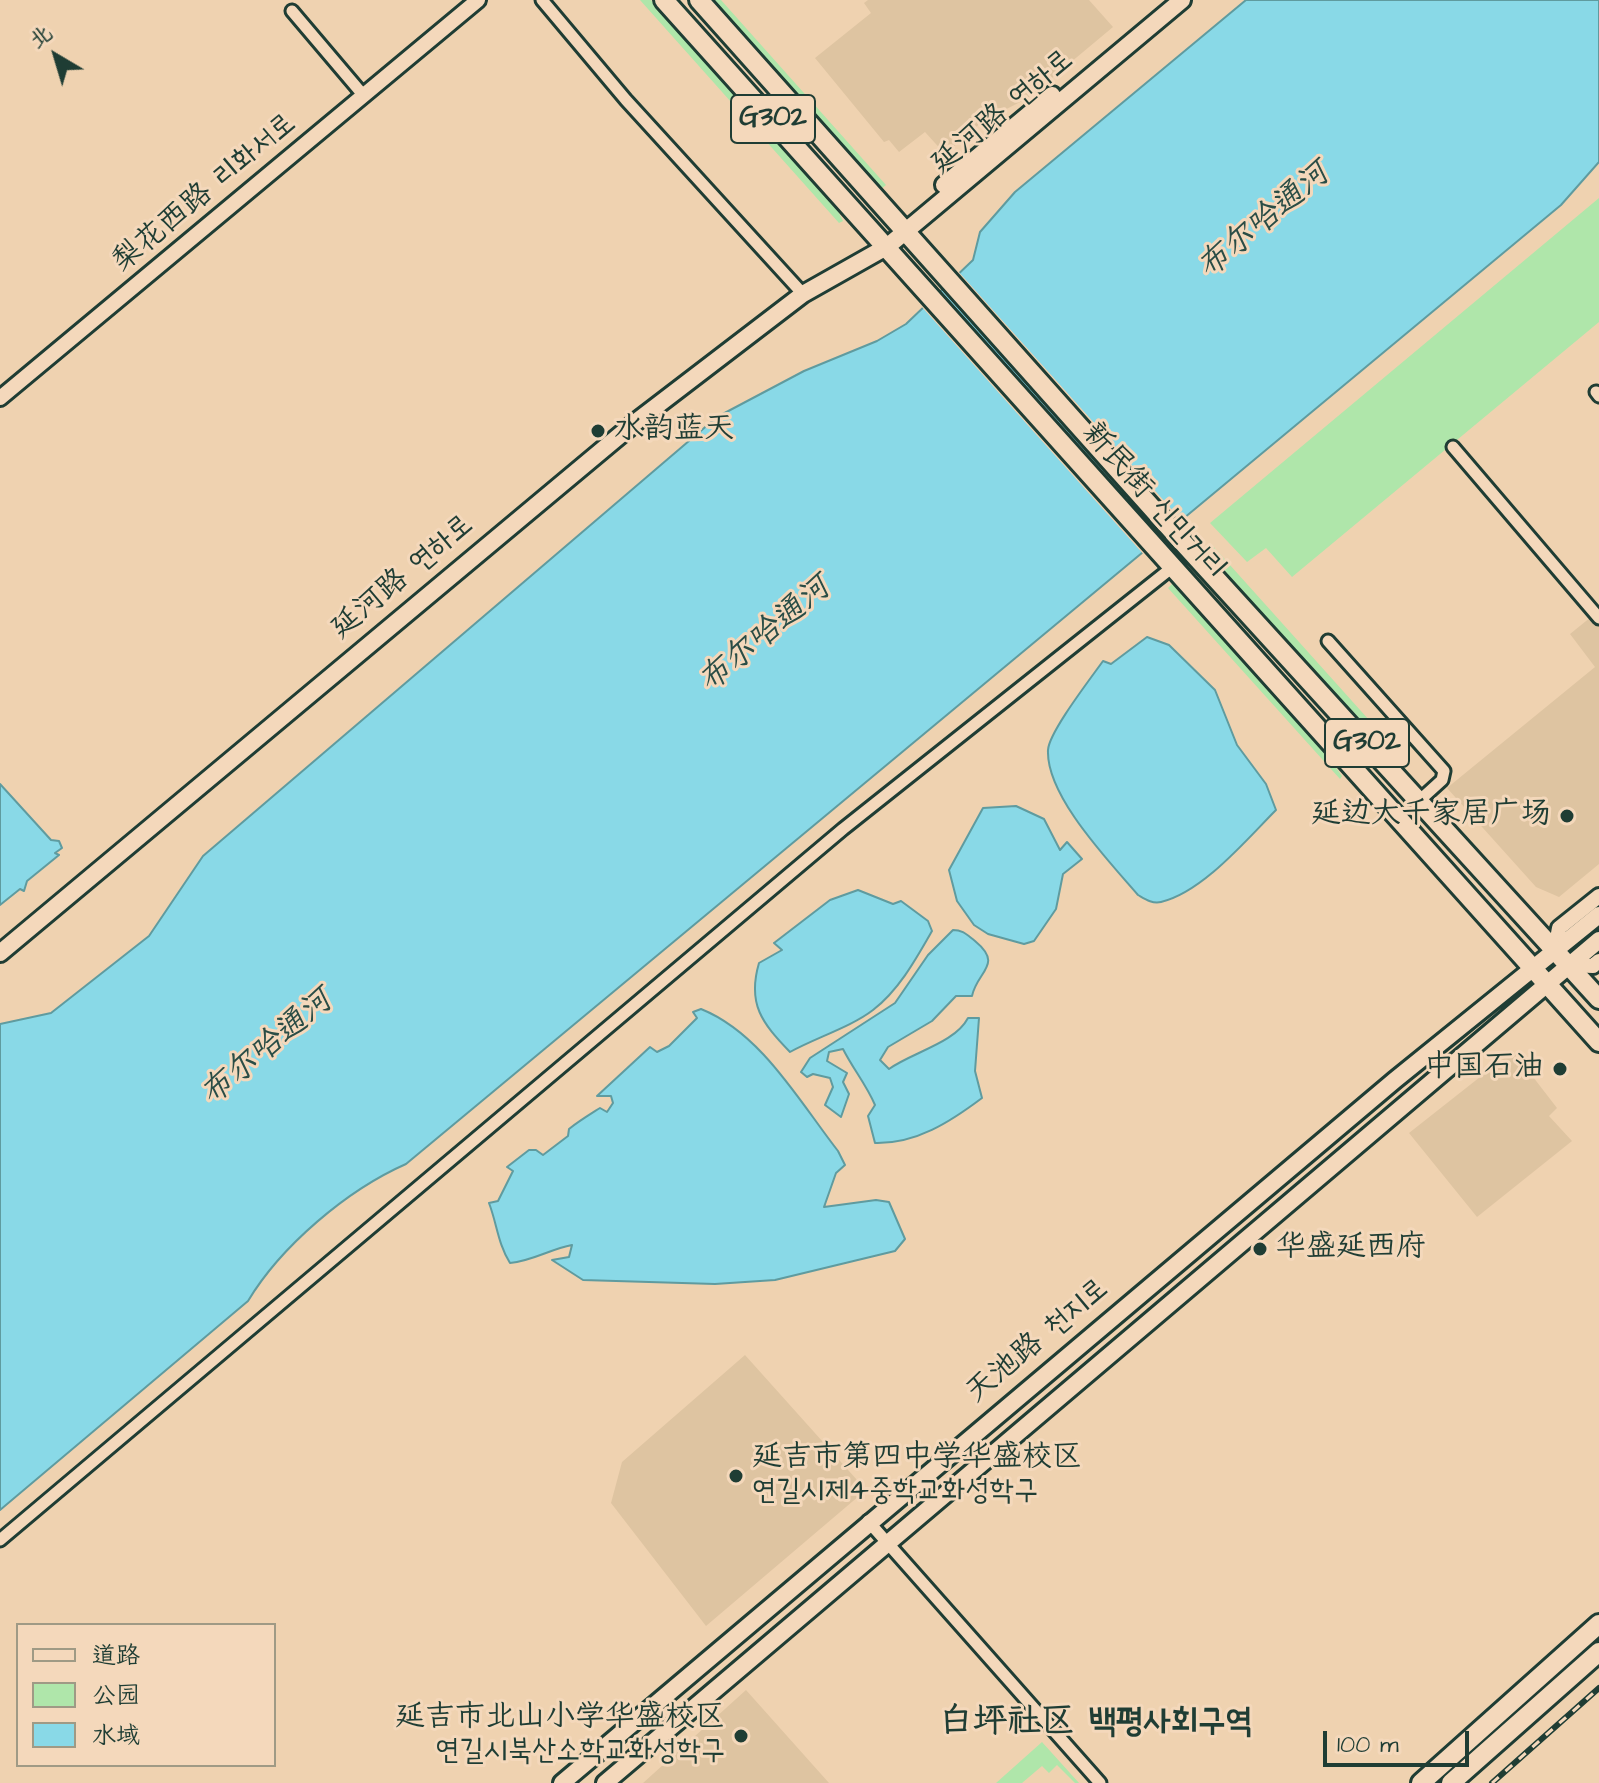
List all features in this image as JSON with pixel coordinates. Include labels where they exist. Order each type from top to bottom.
[{"type":"highway","name":"新民街 신민거리","points":[[664,0],[885,242],[1531,970],[1599,1042]]},
{"type":"highway","name":"新民街 신민거리","points":[[699,0],[1177,536],[1599,999]]},
{"type":"highway","points":[[1176,569],[1196,556]]},
{"type":"highway","points":[[1421,1783],[1599,1624]]},
{"type":"highway","points":[[1451,1783],[1599,1652]]},
{"type":"main road","name":"延河路 연하로","points":[[0,953],[637,421],[803,294],[856,264],[885,242],[1165,0]]},
{"type":"main road","name":"延河路 연하로","points":[[902,227],[1182,0]]},
{"type":"main road","name":"天池路 천지로","points":[[562,1783],[868,1521],[1599,915]]},
{"type":"main road","name":"天池路 천지로","points":[[605,1783],[1599,940]]},
{"type":"street","name":"梨花西路 리화서로","points":[[0,398],[478,0]]},
{"type":"street","name":"梨花西路 리화서로","points":[[444,30],[486,0]]},
{"type":"street","points":[[542,0],[626,100],[803,294]]},
{"type":"street","points":[[292,11],[364,96]]},
{"type":"street","points":[[1453,447],[1599,618]]},
{"type":"street","points":[[0,1540],[843,829],[1176,569]]},
{"type":"street","points":[[1328,641],[1444,771],[1442,780],[1420,800]]},
{"type":"street","name":"天池路 천지로","points":[[1555,950],[1559,928],[1599,896]]},
{"type":"street","points":[[1569,965],[1593,966],[1599,961]]},
{"type":"street","points":[[868,1521],[1100,1783]]},
{"type":"shaded area","points":[[868,0],[1089,0],[1113,27],[1028,98],[983,121],[945,154],[925,132],[899,152],[889,140],[884,142],[815,58],[871,13],[864,3]]},
{"type":"shaded area","points":[[1591,617],[1599,627],[1599,864],[1559,897],[1536,887],[1447,788],[1595,667],[1570,634]]},
{"type":"shaded area","points":[[1513,1051],[1557,1108],[1549,1116],[1572,1141],[1477,1217],[1409,1133]]},
{"type":"shaded area","name":"延吉市第四中学华盛校区 연길시제4중학교화성학구","points":[[745,1355],[866,1490],[706,1626],[611,1503],[622,1462]]},
{"type":"shaded area","name":"延吉市北山小学华盛校区 연길시북산소학교화성학구","points":[[746,1690],[829,1783],[643,1783]]},
{"type":"green space","points":[[640,0],[651,0],[838,211],[843,221],[839,223]]},
{"type":"green space","points":[[711,0],[721,0],[886,185],[880,190]]},
{"type":"green space","points":[[1599,198],[1599,322],[1292,577],[1266,548],[1247,562],[1210,523]]},
{"type":"green space","points":[[1212,545],[1387,740],[1384,743],[1358,719],[1208,554]]},
{"type":"green space","points":[[1174,582],[1319,744],[1342,776],[1340,779],[1168,588]]},
{"type":"green space","points":[[1042,1742],[1079,1783],[1075,1783],[1057,1765],[1049,1773],[1042,1766],[1022,1783],[996,1783]]},
{"type":"water","name":"布尔哈通河","points":[[1246,0],[1599,0],[1599,162],[1561,205],[406,1164],[361,1189],[317,1222],[278,1260],[248,1301],[0,1510],[0,1024],[51,1013],[149,936],[203,856],[717,417],[804,371],[877,341],[906,324],[973,260],[980,232],[1015,192]]},
{"type":"water","points":[[1147,637],[1169,645],[1215,690],[1237,745],[1266,784],[1276,810],[1208,876],[1177,896],[1158,902],[1138,895],[1081,827],[1057,787],[1048,750],[1063,718],[1103,661],[1111,664]]},
{"type":"water","points":[[0,784],[51,840],[59,841],[62,848],[55,853],[59,855],[27,881],[24,891],[20,889],[0,905]]},
{"type":"water","points":[[1016,806],[1044,819],[1060,850],[1067,842],[1082,859],[1063,874],[1056,909],[1034,941],[1024,944],[988,934],[974,925],[957,901],[949,870],[983,808]]},
{"type":"water","points":[[858,890],[893,904],[901,901],[928,921],[932,931],[899,984],[873,1010],[790,1052],[765,1022],[756,1002],[759,963],[782,950],[774,943],[830,900]]},
{"type":"water","points":[[953,930],[975,941],[987,956],[986,968],[972,996],[956,996],[932,1021],[888,1047],[880,1060],[889,1069],[944,1041],[968,1018],[979,1018],[975,1071],[982,1098],[945,1123],[918,1136],[875,1143],[868,1116],[875,1105],[843,1049],[829,1052],[827,1061],[847,1073],[843,1082],[849,1094],[841,1117],[825,1105],[833,1087],[830,1078],[813,1074],[807,1077],[801,1072],[810,1058],[895,1003],[928,955]]},
{"type":"water","points":[[701,1009],[723,1020],[760,1051],[838,1151],[845,1165],[836,1173],[824,1207],[876,1200],[889,1202],[905,1239],[895,1251],[775,1280],[715,1284],[583,1280],[552,1260],[569,1257],[572,1245],[510,1263],[489,1203],[498,1201],[513,1171],[507,1167],[529,1150],[543,1155],[568,1136],[569,1129],[600,1108],[607,1112],[613,1103],[611,1096],[597,1096],[650,1047],[657,1052],[669,1046],[697,1018],[693,1012]]},
{"type":"pier","points":[[957,270],[1184,523],[1167,538],[941,286]]},
{"type":"pier","points":[[937,290],[1162,541],[1145,556],[921,306]]},
{"type":"railway","points":[[1492,1783],[1599,1688]]},
{"type":"place","name":"水韵蓝天","points":[[598,431]]},
{"type":"place","name":"延边大千家居广场","points":[[1567,816]]},
{"type":"place","name":"中国石油","points":[[1560,1069]]},
{"type":"place","name":"华盛延西府","points":[[1260,1249]]},
{"type":"place","name":"延吉市第四中学华盛校区 연길시제4중학교화성학구","points":[[736,1476]]},
{"type":"place","name":"延吉市北山小学华盛校区 연길시북산소학교화성학구","points":[[741,1736]]},
{"type":"district","name":"白坪社区 백평사회구역","points":[[1096,1724]]}]
